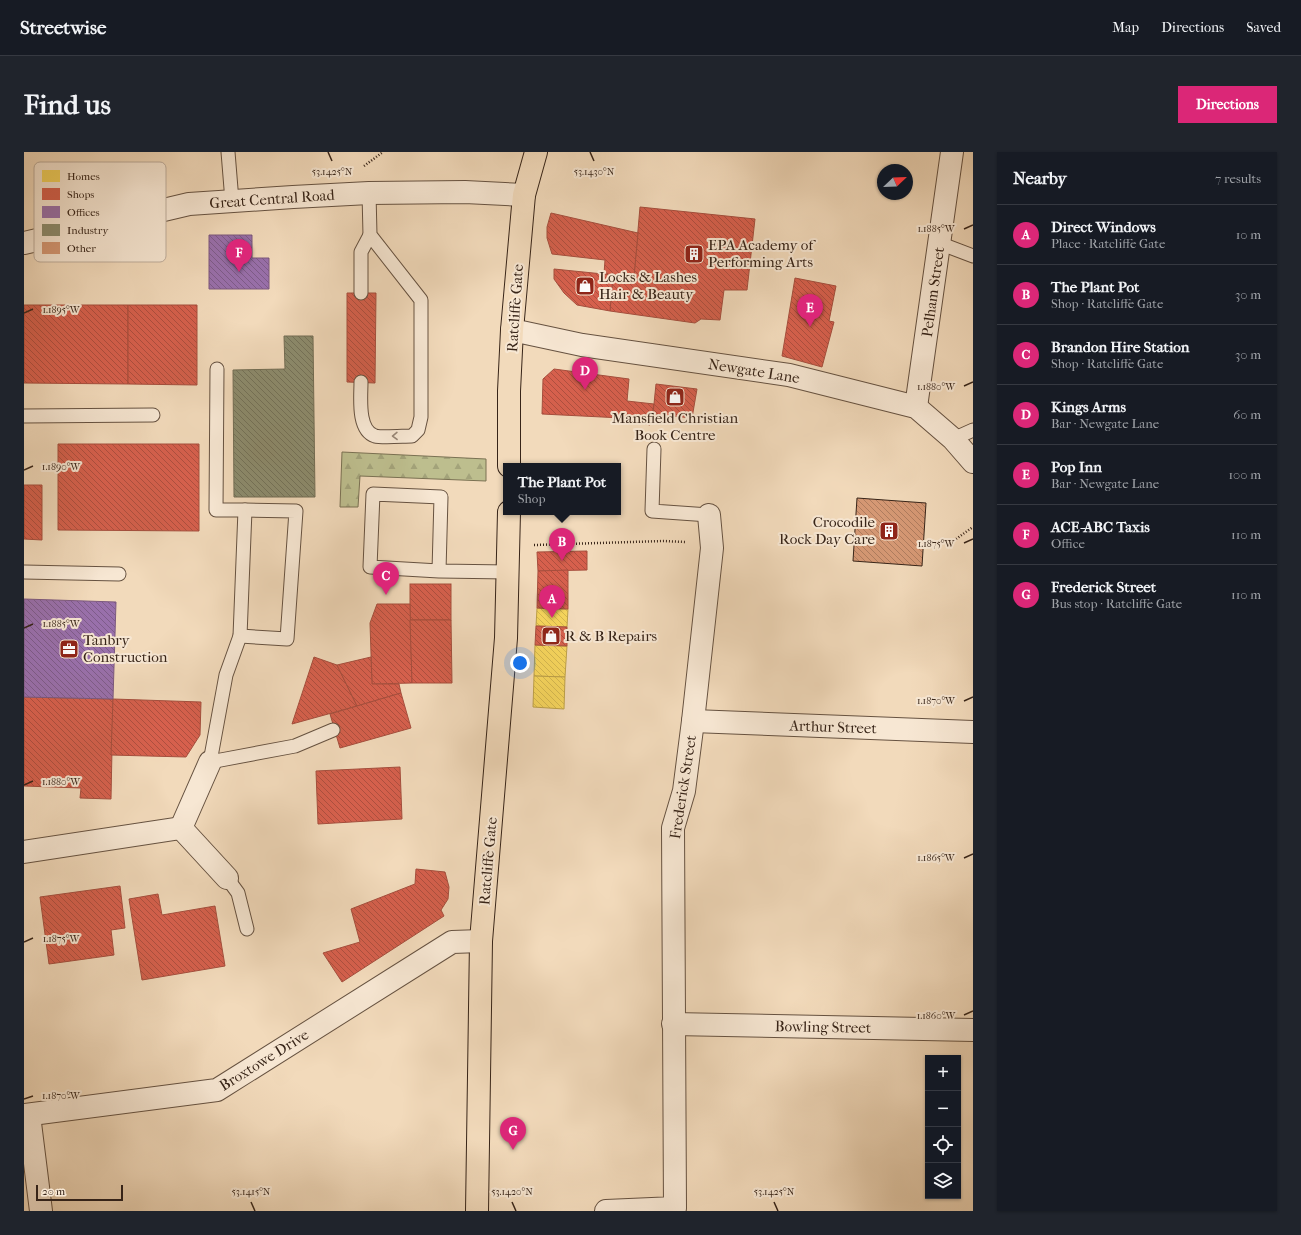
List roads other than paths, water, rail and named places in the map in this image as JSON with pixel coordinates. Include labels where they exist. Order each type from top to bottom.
[{"type":"main road","name":"Ratcliffe Gate","points":[[509,463],[509,406],[512,330],[524,195],[536,152]]},
{"type":"main road","name":"Ratcliffe Gate","points":[[477,1211],[481,941],[506,638],[509,515]]},
{"type":"street","name":"Pelham Street","points":[[916,407],[952,152]]},
{"type":"street","name":"Great Central Road","points":[[166,209],[189,204],[369,193],[465,192],[524,195]]},
{"type":"street","name":"Great Central Road","points":[[24,243],[34,241]]},
{"type":"street","name":"Newgate Lane","points":[[512,330],[582,345],[789,375],[916,407],[952,439],[973,462]]},
{"type":"street","name":"Frederick Street","points":[[606,1211],[674,1208],[673,828],[684,791],[693,721],[712,545],[708,515]]},
{"type":"street","name":"Arthur Street","points":[[693,721],[973,732]]},
{"type":"street","points":[[181,828],[210,762]]},
{"type":"street","points":[[24,852],[181,828]]},
{"type":"street","points":[[181,828],[227,878]]},
{"type":"street","name":"Broxtowe Drive","points":[[27,1115],[217,1090],[452,942],[481,941]]},
{"type":"street","name":"Bowling Street","points":[[673,1024],[973,1030]]},
{"type":"street","points":[[27,1115],[41,1211]]},
{"type":"lane","points":[[228,152],[232,201]]},
{"type":"lane","points":[[361,290],[361,252],[370,235],[369,193]]},
{"type":"lane","points":[[361,382],[362,420],[368,432],[375,436],[412,436],[418,430],[421,417],[421,300],[370,235]]},
{"type":"lane","points":[[939,243],[973,256]]},
{"type":"lane","points":[[217,369],[216,510],[296,511],[286,639],[240,636]]},
{"type":"lane","points":[[24,416],[153,415]]},
{"type":"lane","points":[[952,439],[973,430]]},
{"type":"lane","points":[[654,449],[652,511],[708,515]]},
{"type":"lane","points":[[439,571],[441,497],[373,494],[370,567],[439,571],[508,572]]},
{"type":"lane","points":[[246,510],[240,636],[226,674],[210,762],[295,746],[333,730]]},
{"type":"lane","points":[[24,572],[119,574]]},
{"type":"lane","points":[[227,878],[238,893],[247,929]]},
{"type":"place","name":"EPA Academy of Performing Arts","points":[[694,254]]},
{"type":"place","name":"ACE-ABC Taxis","points":[[239,272]]},
{"type":"place","name":"Locks & Lashes Hair & Beauty","points":[[585,286]]},
{"type":"place","name":"Pop Inn","points":[[810,327]]},
{"type":"place","name":"Kings Arms","points":[[585,390]]},
{"type":"place","name":"Mansfield Christian Book Centre","points":[[675,397]]},
{"type":"place","name":"Crocodile Rock Day Care","points":[[889,531]]},
{"type":"place","name":"The Plant Pot","points":[[562,561]]},
{"type":"place","name":"Brandon Hire Station","points":[[386,595]]},
{"type":"place","name":"Direct Windows","points":[[552,618]]},
{"type":"place","name":"R & B Repairs","points":[[551,636]]},
{"type":"place","name":"Tanbry Construction","points":[[69,649]]},
{"type":"place","name":"Frederick Street","points":[[513,1150]]}]
